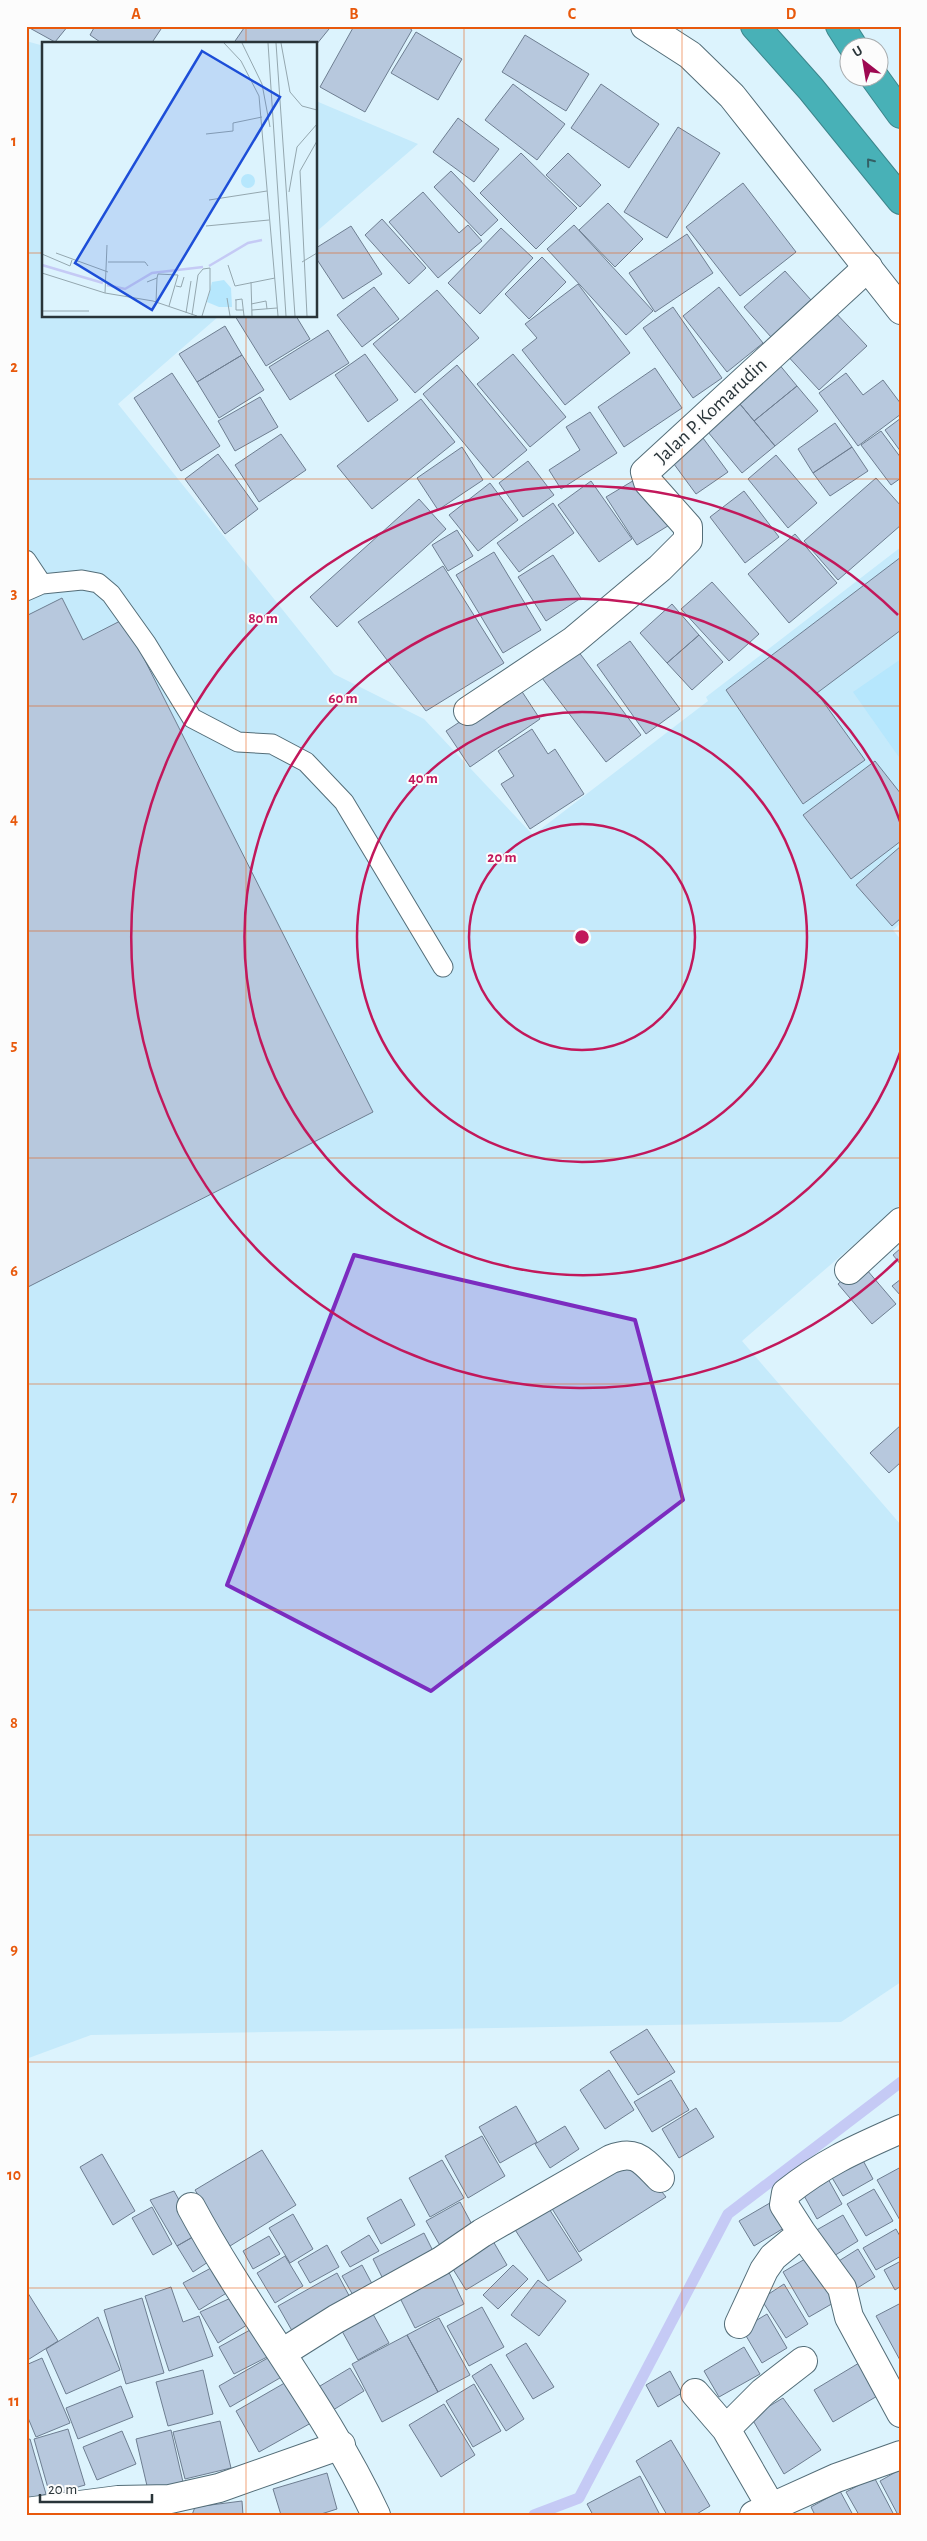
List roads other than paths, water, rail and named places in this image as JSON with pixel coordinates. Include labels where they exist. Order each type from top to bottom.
[{"type":"highway","points":[[755,26],[811,89],[901,200]]},
{"type":"highway","points":[[840,26],[848,38]]},
{"type":"highway","points":[[882,88],[901,114]]},
{"type":"street","points":[[645,26],[690,55],[732,96],[901,310]]},
{"type":"street","name":"Jalan P. Komarudin","points":[[468,711],[573,641],[660,568],[688,540],[688,527],[648,482],[645,472],[868,267]]},
{"type":"street","points":[[849,1270],[901,1222]]},
{"type":"street","points":[[901,2130],[839,2156],[810,2173],[786,2193],[784,2205],[842,2288],[849,2318],[901,2413]]},
{"type":"street","points":[[282,2353],[336,2319],[441,2261],[482,2233],[611,2159],[631,2155],[641,2159],[660,2178]]},
{"type":"street","points":[[191,2207],[220,2260],[341,2445],[371,2504]]},
{"type":"street","points":[[739,2324],[764,2270],[773,2257],[802,2233]]},
{"type":"street","points":[[726,2429],[763,2392],[802,2361]]},
{"type":"street","points":[[695,2393],[726,2429],[763,2511],[836,2478],[901,2455]]},
{"type":"street","points":[[26,2512],[118,2500],[170,2499],[219,2488],[341,2445]]},
{"type":"lane","points":[[26,560],[34,588],[82,580],[98,583],[111,594],[146,643],[192,718],[238,742],[272,744],[306,762],[344,802],[443,967]]},
{"type":"waterway","points":[[534,2515],[579,2498],[728,2214],[901,2082]]}]
